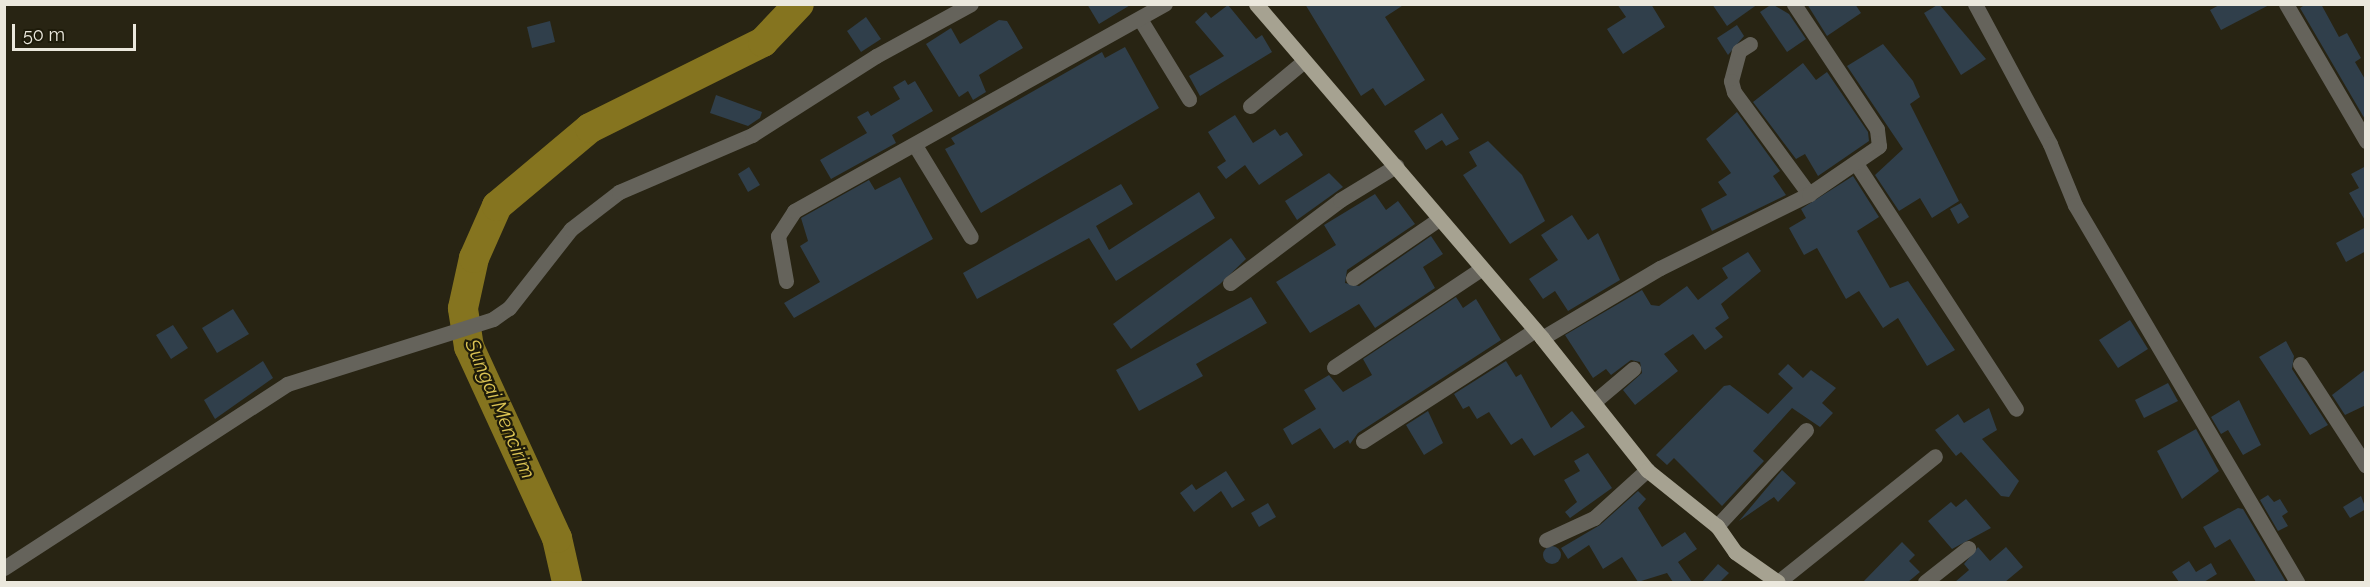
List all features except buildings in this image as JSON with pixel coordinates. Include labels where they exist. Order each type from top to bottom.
[{"type":"main road","points":[[1256,4],[1396,166],[1438,219],[1539,334],[1595,401],[1647,470],[1717,526],[1735,552],[1778,582]]},
{"type":"street","points":[[4,568],[287,384],[493,319],[509,308],[572,229],[619,192],[752,135],[876,56],[971,4]]},
{"type":"street","points":[[786,281],[778,236],[782,222],[1165,4]]},
{"type":"street","points":[[1363,441],[1539,334],[1660,268],[1809,194],[1857,165],[1879,146],[1877,129],[1794,4]]},
{"type":"street","points":[[1976,4],[2050,144],[2075,205],[2297,582]]},
{"type":"street","points":[[2286,4],[2366,141]]},
{"type":"street","points":[[1140,19],[1189,99]]},
{"type":"street","points":[[1750,44],[1739,51],[1731,81],[1734,92],[1809,194]]},
{"type":"street","points":[[1250,106],[1304,61]]},
{"type":"street","points":[[916,147],[971,237]]},
{"type":"street","points":[[1857,165],[2016,409]]},
{"type":"street","points":[[1230,283],[1396,166]]},
{"type":"street","points":[[1353,278],[1438,219]]},
{"type":"street","points":[[1334,367],[1481,269]]},
{"type":"street","points":[[2301,364],[2366,466]]},
{"type":"street","points":[[1595,401],[1633,369]]},
{"type":"street","points":[[1717,526],[1806,430]]},
{"type":"street","points":[[1778,582],[1935,456]]},
{"type":"street","points":[[1546,540],[1594,518],[1647,470]]},
{"type":"street","points":[[1925,582],[1968,548]]},
{"type":"waterway","name":"Sungai Mencirim","points":[[567,582],[557,538],[469,347],[463,308],[474,258],[497,206],[590,128],[763,42],[799,4]]}]
